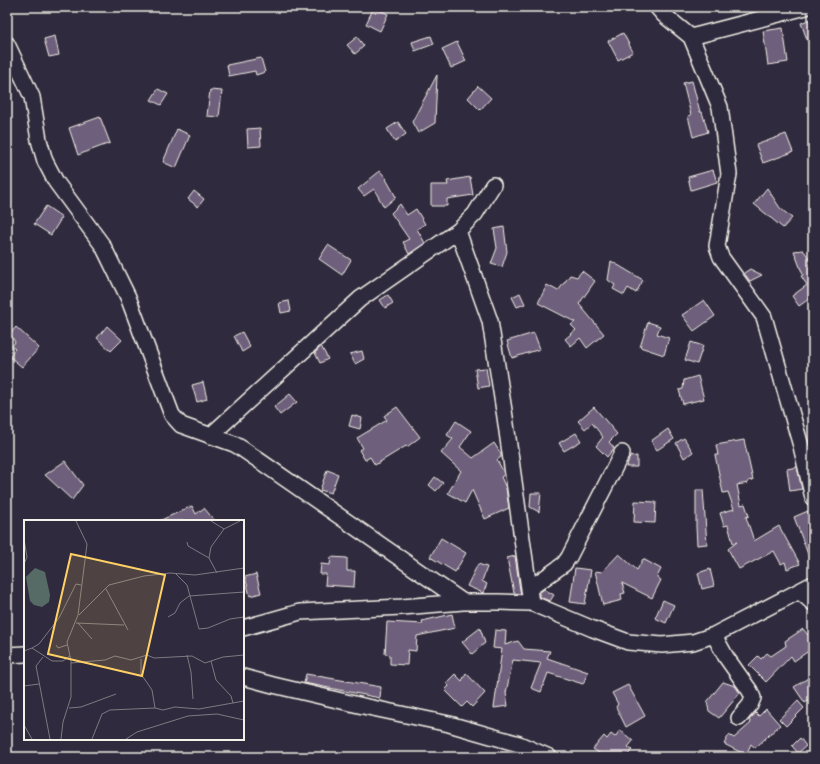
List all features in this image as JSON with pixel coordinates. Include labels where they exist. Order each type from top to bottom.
[{"type":"street","points":[[657,7],[664,15],[691,37],[720,107],[729,174],[717,246],[721,257],[764,317],[801,446],[813,498]]},
{"type":"street","points":[[691,37],[806,7]]},
{"type":"street","points":[[7,44],[32,97],[39,140],[45,161],[56,182],[103,246],[128,297],[172,415],[181,425],[234,444],[241,448],[463,602]]},
{"type":"street","points":[[210,436],[360,299],[458,231],[475,214],[493,185]]},
{"type":"street","points":[[458,231],[490,321],[530,596]]},
{"type":"street","points":[[244,628],[300,612],[402,607],[463,602],[498,602],[530,596],[564,564],[569,557],[622,453]]},
{"type":"street","points":[[530,596],[593,629],[628,642],[662,644],[693,642],[714,635],[813,584]]},
{"type":"street","points":[[799,591],[813,603]]},
{"type":"street","points":[[714,635],[726,657],[750,691],[753,698],[750,705],[739,718]]},
{"type":"street","points":[[7,655],[24,654]]},
{"type":"street","points":[[244,676],[273,685],[363,706],[449,724],[519,744],[549,757]]},
{"type":"building","points":[[374,7],[388,14],[380,31],[366,24]]},
{"type":"building","points":[[813,18],[813,53],[812,53],[801,23]]},
{"type":"building","points":[[783,28],[788,62],[768,65],[763,31]]},
{"type":"building","points":[[623,33],[633,52],[618,60],[608,41]]},
{"type":"building","points":[[55,36],[59,55],[49,57],[44,39]]},
{"type":"building","points":[[431,36],[434,44],[415,51],[412,42]]},
{"type":"building","points":[[357,37],[364,46],[355,54],[347,45]]},
{"type":"building","points":[[457,42],[466,61],[451,68],[442,49]]},
{"type":"building","points":[[261,58],[265,72],[256,75],[255,71],[229,76],[227,65]]},
{"type":"building","points":[[437,75],[435,123],[418,133],[412,122]]},
{"type":"building","points":[[692,81],[700,112],[702,112],[708,132],[693,137],[688,116],[691,115],[683,83]]},
{"type":"building","points":[[478,86],[491,98],[480,110],[468,98]]},
{"type":"building","points":[[158,89],[168,94],[161,105],[151,100]]},
{"type":"building","points":[[210,90],[222,91],[219,117],[207,116]]},
{"type":"building","points":[[100,117],[110,143],[78,155],[69,128]]},
{"type":"building","points":[[398,122],[406,134],[395,142],[387,129]]},
{"type":"building","points":[[260,128],[261,146],[248,147],[247,129]]},
{"type":"building","points":[[177,129],[190,135],[176,168],[163,162]]},
{"type":"building","points":[[786,134],[793,152],[763,163],[756,145]]},
{"type":"building","points":[[713,170],[717,182],[691,190],[688,177]]},
{"type":"building","points":[[380,171],[387,179],[396,197],[384,207],[374,189],[364,196],[358,189]]},
{"type":"building","points":[[470,177],[473,195],[447,199],[447,206],[431,206],[431,185],[448,185],[447,181]]},
{"type":"building","points":[[767,188],[780,208],[792,218],[783,228],[754,204]]},
{"type":"building","points":[[194,191],[204,199],[198,207],[188,199]]},
{"type":"building","points":[[400,204],[407,215],[416,209],[425,224],[417,229],[425,243],[409,254],[403,242],[409,239],[391,213]]},
{"type":"building","points":[[46,206],[62,217],[51,235],[34,224]]},
{"type":"building","points":[[504,227],[507,252],[502,267],[491,264],[497,248],[494,229]]},
{"type":"building","points":[[328,245],[351,260],[342,275],[319,259]]},
{"type":"building","points":[[803,250],[813,263],[813,296],[799,306],[792,296],[807,285],[801,276],[803,275],[794,251]]},
{"type":"building","points":[[611,261],[643,280],[636,293],[628,288],[624,295],[613,289],[615,285],[608,280]]},
{"type":"building","points":[[750,269],[762,275],[750,281],[744,273]]},
{"type":"building","points":[[582,271],[595,281],[579,304],[604,334],[587,348],[580,338],[571,346],[565,339],[576,330],[571,325],[575,322],[538,303],[547,285],[558,291],[570,275],[577,277]]},
{"type":"building","points":[[520,293],[525,304],[517,307],[512,297]]},
{"type":"building","points":[[388,295],[393,303],[385,308],[380,300]]},
{"type":"building","points":[[704,300],[715,316],[694,331],[682,315]]},
{"type":"building","points":[[289,301],[291,311],[281,313],[279,303]]},
{"type":"building","points":[[648,322],[660,326],[657,334],[669,338],[664,355],[640,347]]},
{"type":"building","points":[[107,326],[122,340],[111,351],[97,338]]},
{"type":"building","points":[[16,327],[39,348],[22,367],[9,356],[15,349],[12,346],[15,342],[10,334]]},
{"type":"building","points":[[242,332],[250,347],[242,352],[234,336]]},
{"type":"building","points":[[534,333],[540,349],[512,358],[507,341]]},
{"type":"building","points":[[691,342],[703,346],[697,364],[685,360]]},
{"type":"building","points":[[321,346],[328,359],[320,363],[315,353]]},
{"type":"building","points":[[362,351],[364,359],[355,364],[350,354]]},
{"type":"building","points":[[486,368],[489,386],[478,388],[475,369]]},
{"type":"building","points":[[698,376],[704,399],[683,404],[679,390],[683,389],[684,380]]},
{"type":"building","points":[[203,382],[207,399],[197,402],[192,385]]},
{"type":"building","points":[[290,394],[297,402],[280,415],[274,407]]},
{"type":"building","points":[[397,407],[420,437],[407,447],[406,446],[375,465],[370,457],[365,460],[359,450],[363,448],[357,438],[387,420],[384,416]]},
{"type":"building","points":[[594,407],[617,434],[609,442],[614,448],[607,457],[596,446],[603,437],[592,423],[585,429],[578,421]]},
{"type":"building","points":[[352,415],[362,418],[360,429],[349,426]]},
{"type":"building","points":[[456,421],[471,431],[460,447],[473,458],[494,443],[501,454],[501,457],[497,460],[504,475],[501,477],[506,488],[509,508],[485,519],[472,490],[465,503],[448,493],[461,471],[441,453],[453,439],[447,435]]},
{"type":"building","points":[[668,429],[674,439],[657,450],[651,441]]},
{"type":"building","points":[[576,433],[581,441],[564,451],[559,443]]},
{"type":"building","points":[[684,438],[693,452],[684,458],[676,443]]},
{"type":"building","points":[[744,440],[753,480],[748,481],[748,483],[737,485],[741,505],[745,504],[749,516],[746,517],[754,541],[779,526],[800,564],[787,569],[785,562],[781,564],[774,551],[739,569],[728,549],[737,542],[733,543],[728,525],[724,526],[720,513],[734,509],[728,492],[723,493],[715,455],[718,455],[716,445]]},
{"type":"building","points":[[637,456],[637,467],[626,467],[630,457]]},
{"type":"building","points":[[65,461],[83,485],[72,500],[45,475]]},
{"type":"building","points":[[797,467],[802,489],[790,491],[787,469]]},
{"type":"building","points":[[327,470],[338,474],[331,493],[320,490]]},
{"type":"building","points":[[435,477],[443,483],[436,491],[429,485]]},
{"type":"building","points":[[696,490],[703,490],[707,544],[697,545]]},
{"type":"building","points":[[531,493],[541,493],[539,512],[530,507]]},
{"type":"building","points":[[635,501],[656,502],[655,523],[634,522]]},
{"type":"building","points":[[192,506],[196,514],[204,508],[214,520],[161,520]]},
{"type":"building","points":[[808,511],[813,525],[813,565],[794,517]]},
{"type":"building","points":[[441,538],[466,553],[455,572],[430,557]]},
{"type":"building","points":[[619,554],[637,570],[643,559],[661,569],[657,577],[661,580],[652,598],[622,583],[625,593],[621,594],[622,600],[603,605],[595,571],[602,572]]},
{"type":"building","points":[[515,556],[521,594],[514,593],[507,558]]},
{"type":"building","points":[[331,557],[347,558],[347,571],[355,571],[354,587],[325,585],[326,574],[320,574],[321,564],[330,565]]},
{"type":"building","points":[[478,564],[487,567],[482,581],[487,584],[483,593],[467,586]]},
{"type":"building","points":[[575,568],[591,570],[585,604],[570,602]]},
{"type":"building","points":[[710,569],[714,586],[702,589],[698,573]]},
{"type":"building","points":[[256,574],[261,593],[250,596],[245,577]]},
{"type":"building","points":[[544,589],[554,595],[550,601],[539,597],[539,593]]},
{"type":"building","points":[[663,600],[674,605],[666,623],[655,618]]},
{"type":"building","points":[[452,614],[455,628],[417,636],[416,651],[408,650],[407,665],[390,664],[390,655],[385,654],[387,622],[423,624],[422,621]]},
{"type":"building","points":[[480,628],[485,643],[472,654],[462,642]]},
{"type":"building","points":[[803,629],[808,635],[813,631],[813,648],[794,661],[791,656],[766,682],[749,665],[758,656],[761,659],[767,653],[771,656],[786,646],[785,641]]},
{"type":"building","points":[[495,630],[506,631],[505,645],[518,641],[524,649],[550,651],[547,658],[588,672],[583,684],[548,673],[541,692],[531,688],[541,663],[513,660],[506,693],[508,706],[494,708],[502,649],[493,648]]},
{"type":"building","points":[[466,673],[485,693],[472,707],[467,702],[462,707],[445,690],[449,686],[446,683],[455,674],[462,681]]},
{"type":"building","points":[[306,674],[381,687],[380,698],[304,683]]},
{"type":"building","points":[[813,675],[813,697],[805,703],[794,687]]},
{"type":"building","points":[[723,682],[735,686],[740,693],[719,718],[709,711],[707,702]]},
{"type":"building","points":[[628,685],[645,716],[626,727],[616,707],[618,704],[612,693]]},
{"type":"building","points":[[798,701],[804,708],[786,726],[779,719]]},
{"type":"building","points":[[766,709],[780,725],[755,748],[751,744],[746,755],[724,744],[729,735],[734,738],[751,723],[749,720],[756,713],[759,716]]},
{"type":"building","points":[[620,730],[633,741],[628,747],[632,750],[626,757],[597,757],[599,753],[593,749],[604,736],[607,739],[611,734],[615,737]]},
{"type":"building","points":[[800,738],[806,746],[798,753],[792,746]]}]
